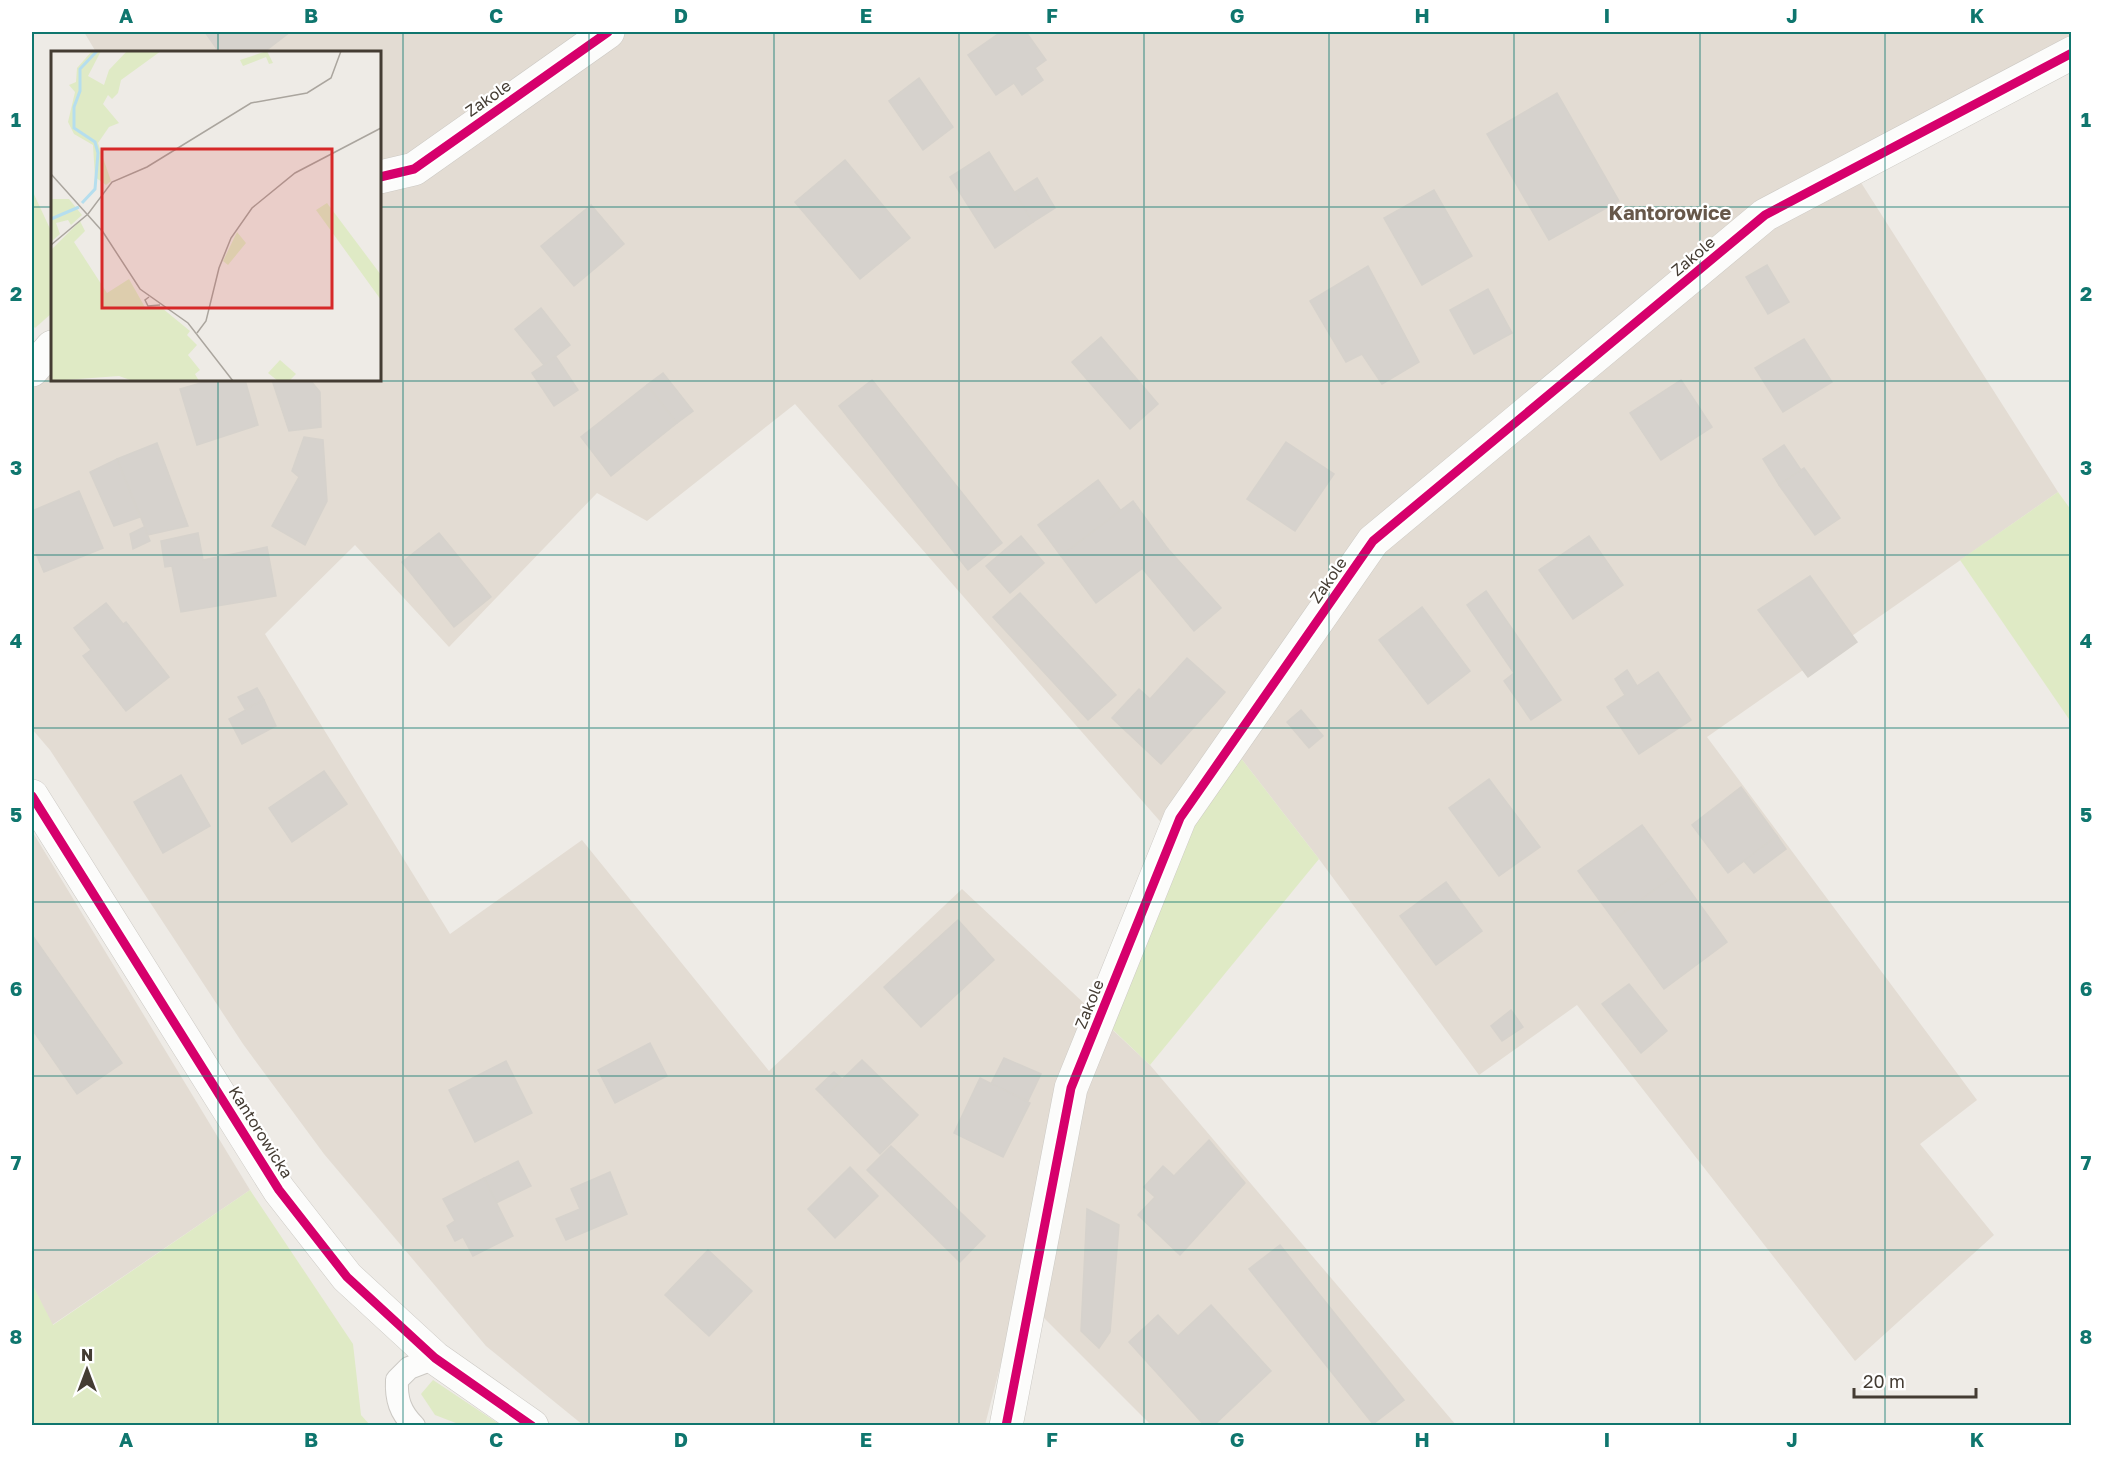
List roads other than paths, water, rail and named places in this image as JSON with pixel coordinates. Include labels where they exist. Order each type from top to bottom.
[{"type":"street","name":"Zakole","points":[[381,177],[414,169],[608,32]]},
{"type":"street","name":"Zakole","points":[[1006,1425],[1071,1088],[1180,818],[1373,542],[1765,215],[2072,53]]},
{"type":"street","points":[[32,370],[51,348]]},
{"type":"street","name":"Kantorowicka","points":[[32,796],[279,1190],[347,1277],[435,1358],[532,1425]]},
{"type":"lane","points":[[414,1425],[405,1417],[396,1398],[397,1380],[409,1368],[435,1358]]},
{"type":"district","name":"Kantorowice","points":[[1670,213]]}]
